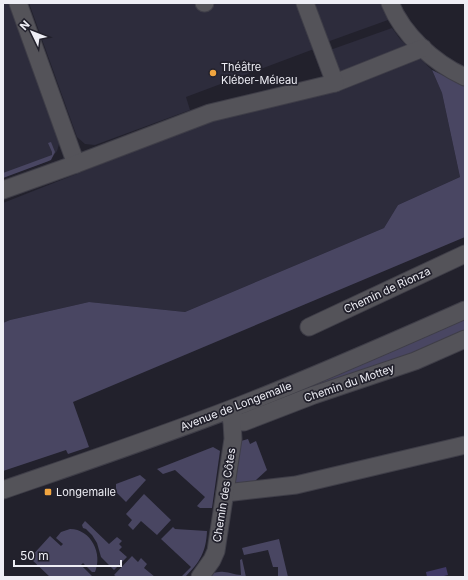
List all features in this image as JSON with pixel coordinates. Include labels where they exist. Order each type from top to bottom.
[{"type":"street","points":[[18,3],[76,164]]},
{"type":"street","points":[[305,3],[335,83]]},
{"type":"street","points":[[390,3],[399,20],[410,35],[423,48],[444,65],[465,77]]},
{"type":"street","points":[[3,190],[210,113],[335,83],[423,48]]},
{"type":"street","name":"Chemin de Rionza","points":[[309,327],[465,254]]},
{"type":"street","name":"Avenue de Longemalle","points":[[3,490],[143,442],[231,416],[345,363],[465,310]]},
{"type":"street","name":"Chemin du Mottey","points":[[231,416],[244,422],[314,395],[415,361],[465,339]]},
{"type":"street","name":"Chemin des Côtes","points":[[200,577],[212,560],[216,551],[233,439],[231,416]]},
{"type":"street","points":[[225,492],[296,484],[465,445]]},
{"type":"shaded area","points":[[3,3],[10,3],[60,141],[57,151],[49,161],[3,177]]},
{"type":"shaded area","points":[[29,3],[382,3],[388,20],[186,97],[190,110],[95,145],[85,144],[77,137]]},
{"type":"shaded area","points":[[392,28],[400,39],[432,70],[442,93],[460,177],[398,205],[384,228],[185,312],[89,302],[10,320],[3,323],[3,203],[337,71],[330,50]]},
{"type":"shaded area","points":[[432,70],[465,86],[465,237],[73,402],[89,447],[68,454],[66,450],[3,471],[3,323],[10,320],[89,302],[185,312],[384,228],[398,205],[460,177],[442,93]]},
{"type":"shaded area","points":[[51,142],[55,152],[51,160],[3,178],[3,173],[52,155],[48,143]]},
{"type":"shaded area","points":[[465,318],[465,333],[262,409],[260,405]]},
{"type":"shaded area","points":[[248,439],[250,444],[256,441],[267,470],[256,480],[255,485],[236,484],[234,480],[241,441]]},
{"type":"shaded area","points":[[213,447],[220,451],[212,508],[200,508],[197,506],[205,497],[175,470],[163,474],[157,469]]},
{"type":"shaded area","points":[[140,475],[146,480],[126,502],[116,492],[116,484]]},
{"type":"shaded area","points":[[144,494],[171,520],[157,535],[141,521],[133,530],[128,525],[132,520],[126,514]]},
{"type":"shaded area","points":[[85,521],[109,544],[117,537],[122,541],[119,544],[122,547],[119,550],[127,557],[114,570],[101,557],[97,543],[92,535],[83,528],[82,525]]},
{"type":"shaded area","points":[[173,527],[175,529],[207,531],[204,551],[195,566],[185,577],[181,577],[191,567],[161,539]]},
{"type":"shaded area","points":[[70,529],[84,533],[89,538],[96,550],[97,565],[95,572],[92,572],[83,563],[81,565],[92,577],[50,577],[30,558],[50,536],[61,546],[63,544],[56,538],[61,532]]},
{"type":"shaded area","points":[[279,539],[288,577],[278,577],[278,567],[273,567],[268,550],[244,555],[242,548]]},
{"type":"shaded area","points":[[132,556],[138,562],[141,558],[147,564],[144,568],[155,577],[117,577],[114,575]]},
{"type":"shaded area","points":[[242,559],[246,577],[204,577],[219,572],[241,575],[240,560]]},
{"type":"shaded area","points":[[446,567],[448,575],[440,577],[427,577],[426,572]]},
{"type":"place","name":"Théâtre Kléber-Méleau","points":[[213,73]]},
{"type":"place","name":"Longemalle","points":[[48,492]]}]
